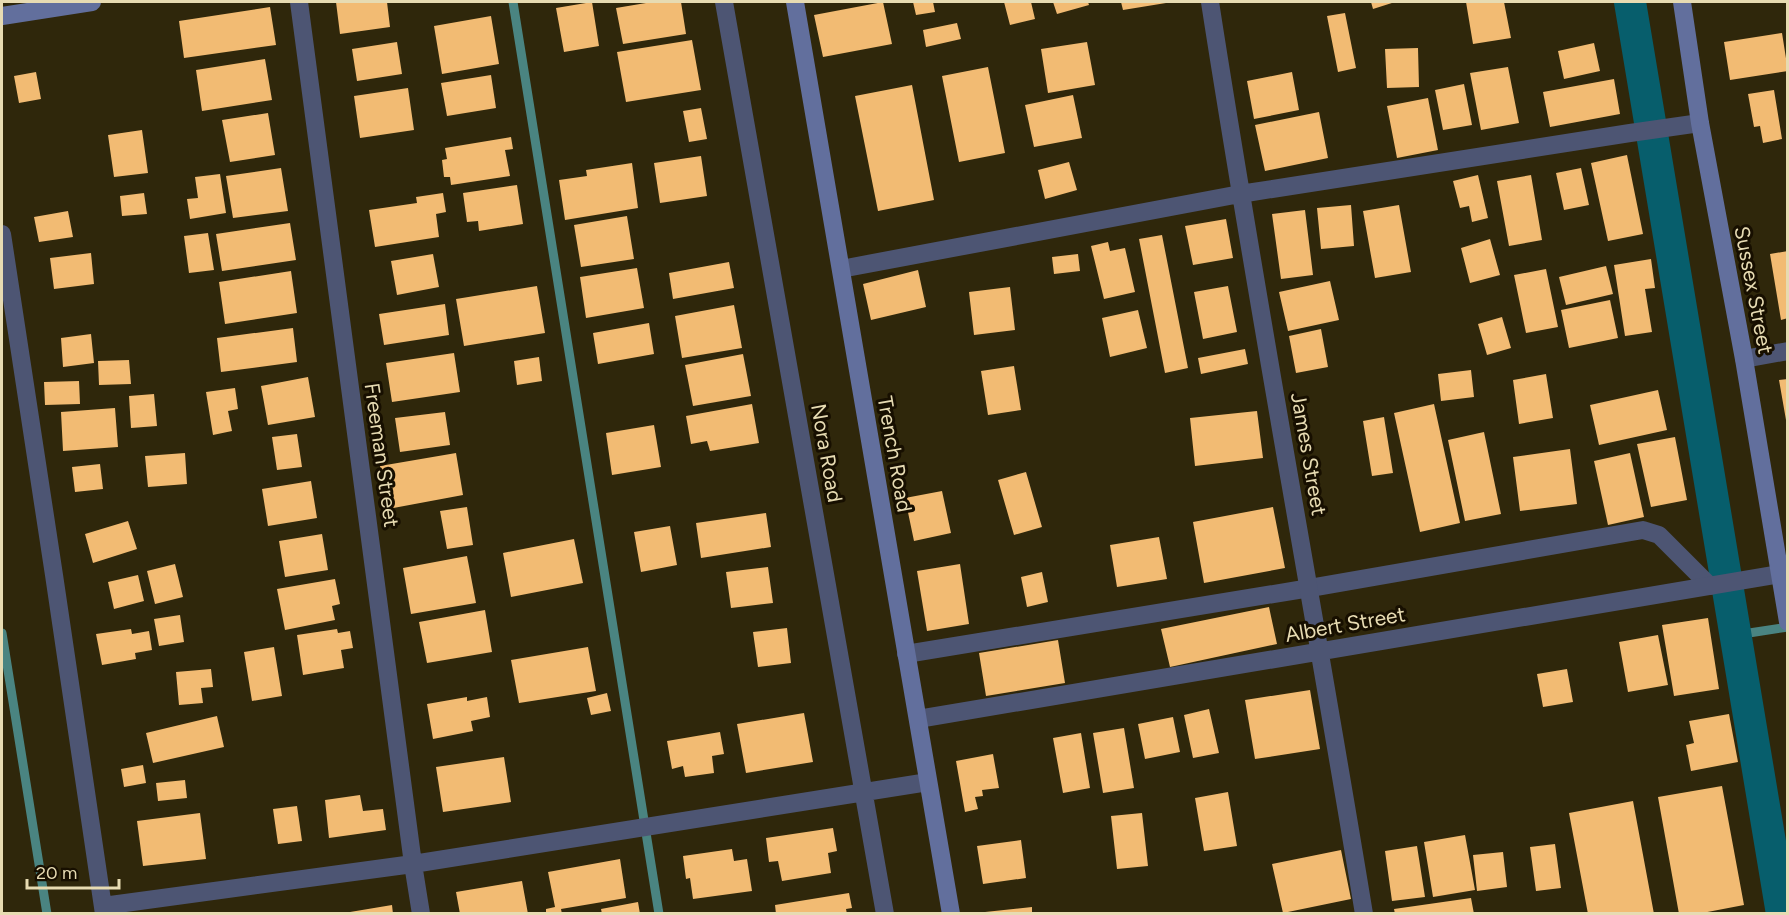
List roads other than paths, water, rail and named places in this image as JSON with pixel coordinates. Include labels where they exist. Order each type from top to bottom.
[{"type":"street","points":[[2,16],[92,2]]},
{"type":"street","name":"Freeman Street","points":[[299,2],[413,864],[422,914]]},
{"type":"street","name":"Nora Road","points":[[724,2],[885,914]]},
{"type":"street","name":"Trench Road","points":[[795,2],[951,914]]},
{"type":"street","name":"James Street","points":[[1210,2],[1240,194],[1365,914]]},
{"type":"street","name":"Sussex Street","points":[[1682,2],[1700,123],[1744,359],[1788,622]]},
{"type":"street","points":[[841,269],[1240,194],[1700,123]]},
{"type":"street","points":[[2,234],[103,910],[413,864],[928,782]]},
{"type":"street","points":[[1744,359],[1788,351]]},
{"type":"street","points":[[906,654],[1310,588],[1643,530],[1659,535],[1710,585]]},
{"type":"street","name":"Albert Street","points":[[918,719],[1780,574]]},
{"type":"waterway","points":[[513,2],[659,914]]},
{"type":"waterway","points":[[1630,2],[1782,914]]},
{"type":"waterway","points":[[1736,635],[1788,627]]},
{"type":"waterway","points":[[2,633],[47,914]]}]
